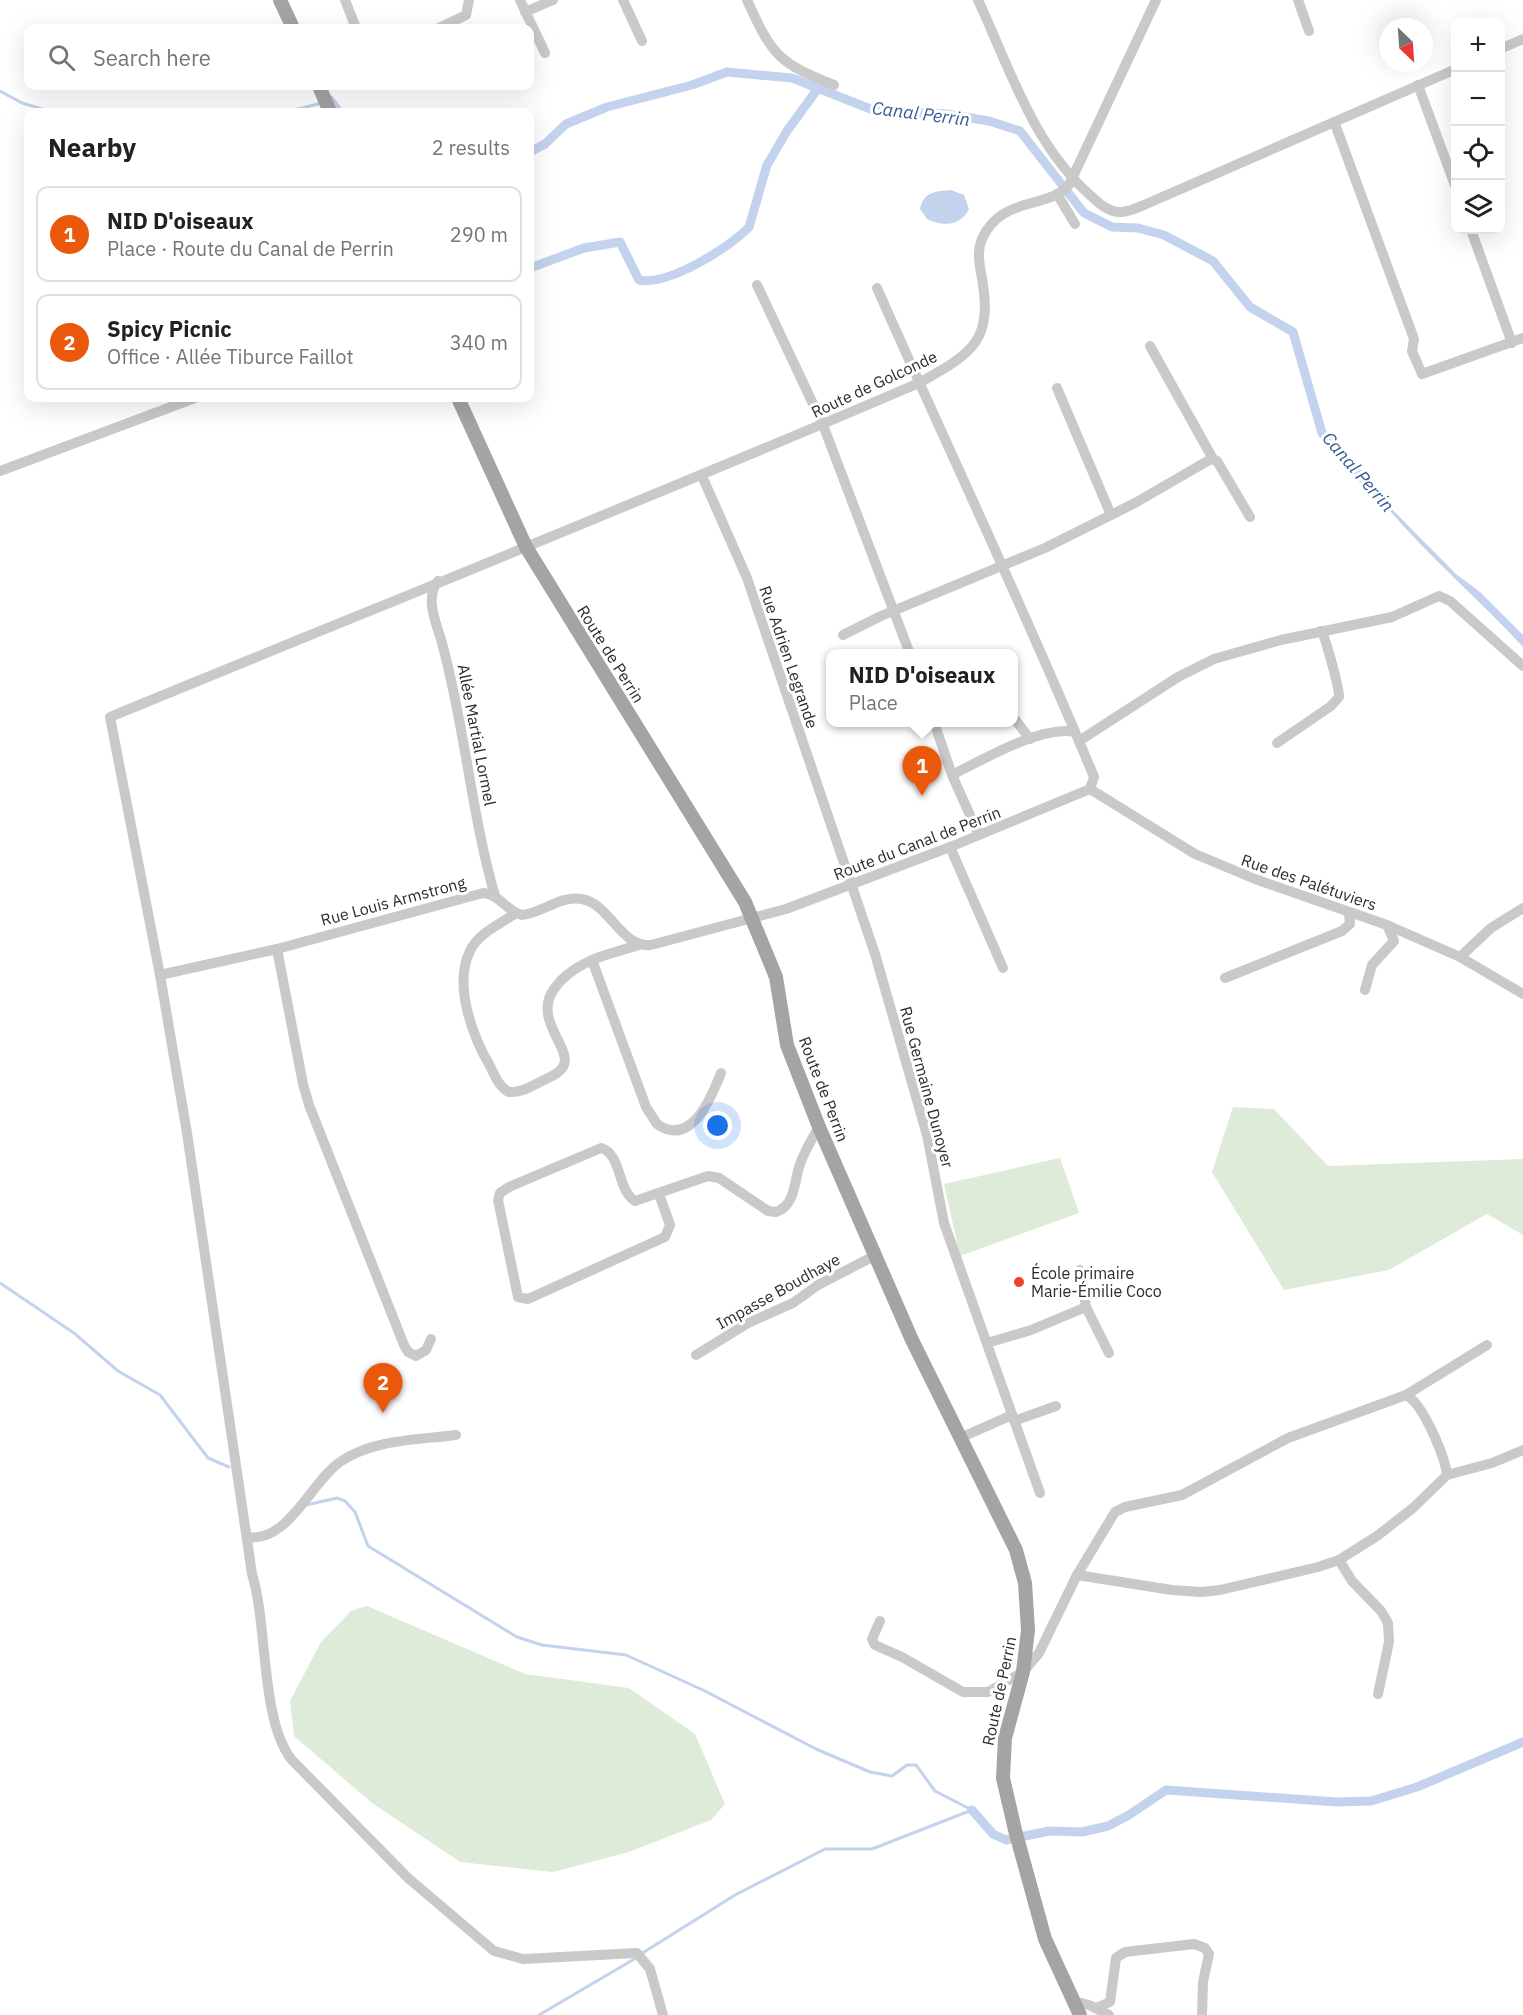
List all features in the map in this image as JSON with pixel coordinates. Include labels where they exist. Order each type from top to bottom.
[{"type":"main road","points":[[280,0],[290,24]]},
{"type":"main road","points":[[321,91],[328,108]]},
{"type":"main road","name":"Route de Perrin","points":[[460,402],[526,547],[734,883],[751,917],[776,977],[787,1045],[819,1127],[912,1340],[1008,1529],[1022,1566],[1027,1598],[1028,1630],[1023,1672],[1002,1752],[1003,1778],[1045,1939],[1080,2015]]},
{"type":"street","points":[[345,0],[354,24]]},
{"type":"street","points":[[447,24],[466,15],[469,0]]},
{"type":"street","points":[[520,0],[531,24]]},
{"type":"street","points":[[525,12],[553,0]]},
{"type":"street","points":[[623,0],[642,42]]},
{"type":"street","points":[[747,0],[768,46],[797,70],[834,85]]},
{"type":"street","points":[[978,0],[1035,125],[1072,179],[1106,208],[1117,212],[1126,212],[1451,71]]},
{"type":"street","name":"Route de Golconde","points":[[160,975],[110,717],[823,425],[919,383],[960,358],[975,344],[983,328],[986,304],[978,253],[988,228],[1004,213],[1057,194],[1066,188],[1156,0]]},
{"type":"street","points":[[1298,0],[1309,31]]},
{"type":"street","points":[[534,31],[545,54]]},
{"type":"street","points":[[1505,47],[1523,39]]},
{"type":"street","points":[[1418,85],[1452,180]]},
{"type":"street","points":[[1335,123],[1414,339],[1412,351],[1422,374],[1426,375],[1518,341],[1473,234]]},
{"type":"street","points":[[1057,194],[1075,224]]},
{"type":"street","points":[[757,285],[823,425],[907,649]]},
{"type":"street","points":[[877,288],[1004,566],[1077,736],[1094,777],[1090,789]]},
{"type":"street","points":[[1150,346],[1213,459],[1224,470],[1250,517]]},
{"type":"street","points":[[1057,388],[1111,516]]},
{"type":"street","points":[[0,471],[184,402]]},
{"type":"street","points":[[843,634],[894,610],[1004,566],[1111,516],[1213,459]]},
{"type":"street","name":"Rue Adrien Legrande","points":[[702,476],[747,578],[851,885]]},
{"type":"street","name":"Allée Martial Lormel","points":[[438,581],[432,592],[433,609],[454,686],[485,861],[495,896]]},
{"type":"street","points":[[952,775],[1030,740],[1060,731],[1077,736],[1192,668],[1243,650],[1392,617],[1441,596],[1523,666]]},
{"type":"street","points":[[1277,743],[1331,706],[1339,697],[1338,682],[1328,657],[1327,638],[1321,631]]},
{"type":"street","points":[[1018,724],[1030,740]]},
{"type":"street","points":[[935,727],[952,775],[979,835]]},
{"type":"street","name":"Route du Canal de Perrin","points":[[751,917],[786,909],[851,885],[1090,789]]},
{"type":"street","name":"Rue des Palétuviers","points":[[1090,789],[1195,854],[1225,868],[1387,925],[1460,957],[1523,994]]},
{"type":"street","points":[[950,847],[1003,968]]},
{"type":"street","name":"Rue Germaine Dunoyer","points":[[851,885],[875,954],[927,1135],[944,1223],[1040,1493]]},
{"type":"street","name":"Rue Louis Armstrong","points":[[160,975],[277,949],[478,894],[495,896]]},
{"type":"street","points":[[495,896],[516,913],[528,914],[566,899],[586,900],[600,908],[639,945]]},
{"type":"street","points":[[1460,957],[1491,927],[1523,908]]},
{"type":"street","points":[[516,913],[477,940],[468,955],[465,971],[466,1004],[473,1035],[501,1085],[507,1091],[525,1090],[562,1069],[565,1059],[550,1026],[548,1004],[554,988],[561,981],[592,960],[639,945],[657,943],[751,917]]},
{"type":"street","points":[[1225,978],[1342,931],[1350,924],[1349,913]]},
{"type":"street","points":[[1365,990],[1375,959],[1394,940],[1387,925]]},
{"type":"street","points":[[277,949],[303,1084],[404,1345],[408,1352],[416,1356],[426,1350],[431,1339]]},
{"type":"street","points":[[592,960],[646,1107],[657,1124],[675,1130],[694,1122],[705,1110],[721,1073]]},
{"type":"street","points":[[160,975],[248,1538],[267,1680],[279,1734],[291,1759],[354,1820],[408,1878],[494,1951],[523,1959],[640,1955],[653,1976],[663,2015]]},
{"type":"street","points":[[659,1194],[670,1225],[665,1237],[528,1299],[518,1297],[499,1205],[502,1191],[600,1148],[611,1155],[632,1200],[642,1201],[659,1194],[693,1180],[719,1178],[768,1210],[779,1211],[791,1200],[799,1166],[819,1127]]},
{"type":"street","name":"Impasse Boudhaye","points":[[696,1355],[748,1323],[793,1304],[818,1285],[876,1255]]},
{"type":"street","points":[[1080,1270],[1086,1307],[1109,1353]]},
{"type":"street","points":[[987,1343],[1031,1330],[1086,1307]]},
{"type":"street","points":[[880,1621],[872,1639],[875,1645],[902,1657],[963,1692],[988,1692],[1023,1672],[1039,1653],[1077,1575],[1110,1518],[1118,1510],[1175,1498],[1288,1438],[1406,1395],[1487,1345]]},
{"type":"street","points":[[1406,1395],[1413,1399],[1421,1412],[1448,1475]]},
{"type":"street","points":[[960,1438],[1013,1418],[1056,1406]]},
{"type":"street","points":[[248,1538],[264,1537],[280,1528],[320,1479],[338,1463],[355,1453],[396,1442],[456,1435]]},
{"type":"street","points":[[1077,1575],[1172,1590],[1201,1592],[1286,1575],[1339,1560],[1390,1526],[1448,1475],[1492,1463],[1523,1450]]},
{"type":"street","points":[[1339,1560],[1352,1581],[1381,1611],[1388,1623],[1389,1642],[1378,1694]]},
{"type":"street","points":[[1096,2008],[1110,2002],[1116,1958],[1125,1952],[1194,1944],[1205,1948],[1209,1954],[1203,1982],[1202,2015]]},
{"type":"street","points":[[1074,2001],[1109,2015]]},
{"type":"green space","points":[[1233,1107],[1274,1109],[1328,1166],[1523,1159],[1523,1235],[1487,1214],[1389,1270],[1284,1290],[1212,1172]]},
{"type":"green space","points":[[1060,1158],[1079,1213],[960,1256],[944,1184]]},
{"type":"green space","points":[[367,1606],[525,1674],[629,1688],[695,1734],[725,1804],[711,1820],[629,1852],[553,1872],[460,1862],[372,1803],[294,1736],[290,1701],[321,1642],[351,1611]]},
{"type":"water","points":[[951,190],[964,195],[969,209],[966,215],[956,222],[945,224],[927,219],[920,209],[924,199],[935,192]]},
{"type":"water","points":[[1371,488],[1456,574],[1480,592],[1523,635],[1523,647],[1426,550]]},
{"type":"waterway","name":"Canal Perrin","points":[[534,150],[545,144],[566,124],[607,107],[692,85],[727,72],[792,78],[873,110],[946,114],[989,121],[1020,131],[1084,213],[1112,227],[1138,228],[1164,235],[1213,261],[1250,307],[1293,332],[1322,433],[1378,495]]},
{"type":"waterway","points":[[534,267],[584,248],[620,242],[639,280],[651,280],[681,271],[713,255],[749,227],[767,165],[787,131],[819,87]]},
{"type":"waterway","name":"Canal Perrin","points":[[0,91],[22,103],[39,108]]},
{"type":"waterway","name":"Canal Perrin","points":[[330,100],[336,108]]},
{"type":"waterway","name":"Canal Perrin","points":[[302,108],[322,103]]},
{"type":"waterway","points":[[0,1283],[74,1333],[118,1371],[160,1395],[208,1458],[229,1467]]},
{"type":"waterway","points":[[306,1505],[337,1498],[345,1501],[355,1512],[368,1546],[517,1637],[542,1645],[626,1655],[705,1691],[816,1749],[870,1772],[892,1776],[907,1765],[916,1765],[935,1791],[972,1810],[872,1849],[825,1849],[735,1895],[641,1954]]},
{"type":"waterway","points":[[972,1810],[993,1834],[1006,1840],[1049,1831],[1082,1832],[1108,1826],[1166,1790],[1337,1802],[1371,1801],[1417,1787],[1523,1742]]},
{"type":"waterway","points":[[539,2015],[636,1958]]},
{"type":"place","name":"NID D'oiseaux","points":[[922,796]]},
{"type":"place","name":"École primaire Marie-Émilie Coco","points":[[1019,1282]]},
{"type":"place","name":"Spicy Picnic","points":[[383,1413]]}]
